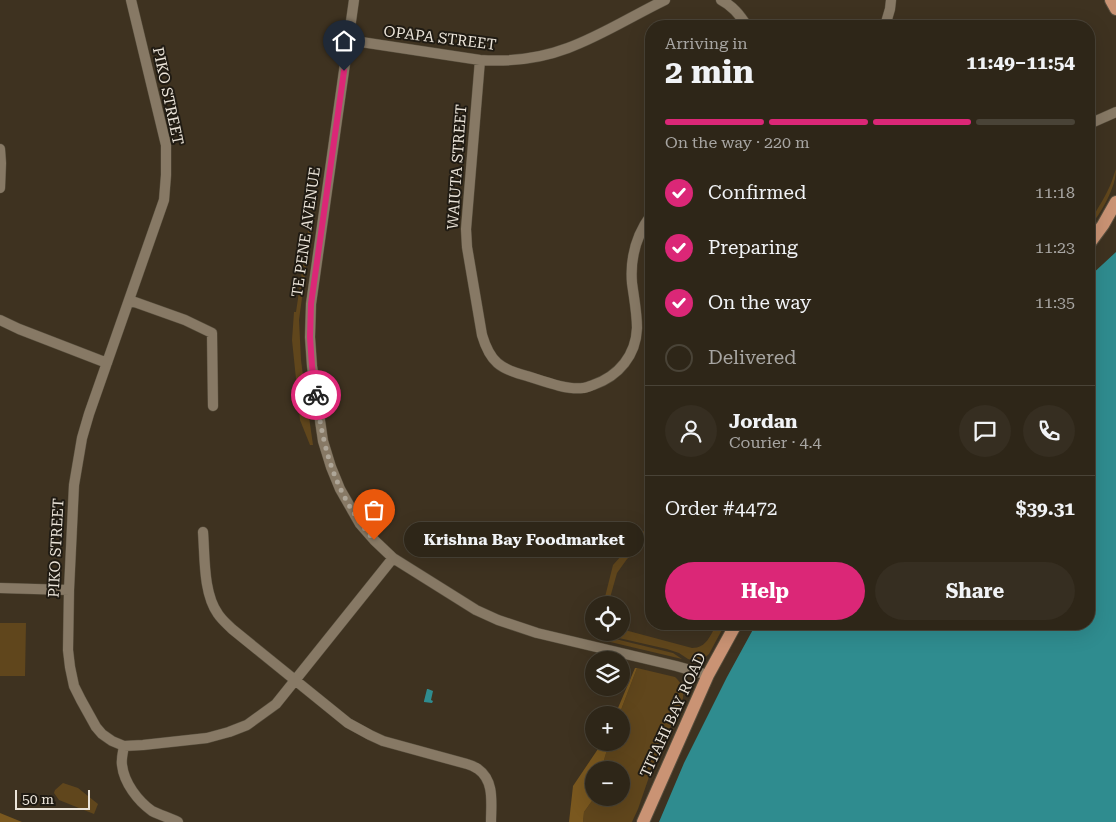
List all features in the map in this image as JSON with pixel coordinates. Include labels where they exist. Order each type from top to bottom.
[{"type":"main road","points":[[1111,0],[1116,9]]},
{"type":"main road","points":[[1095,236],[1116,202]]},
{"type":"main road","name":"TITAHI BAY ROAD","points":[[643,822],[708,675],[733,630]]},
{"type":"street","name":"PIKO STREET","points":[[124,746],[102,734],[96,726],[74,686],[68,650],[74,486],[82,438],[164,200],[166,145],[131,0]]},
{"type":"street","name":"TE PENE AVENUE","points":[[354,0],[311,304],[310,337],[312,366],[323,441],[340,489],[360,524],[393,558],[476,610],[498,620],[537,633],[708,675]]},
{"type":"street","name":"OPAPA STREET","points":[[348,40],[480,60],[534,58],[584,42],[665,0]]},
{"type":"street","points":[[721,0],[730,5],[743,20]]},
{"type":"street","points":[[887,20],[891,0]]},
{"type":"street","name":"WAIUTA STREET","points":[[480,60],[467,214],[467,247],[482,335],[486,349],[492,358],[510,372],[567,387],[583,388],[604,381],[623,366],[634,346],[637,329],[632,259],[635,245],[645,223]]},
{"type":"street","points":[[1095,121],[1116,112]]},
{"type":"street","points":[[0,149],[2,163],[0,188]]},
{"type":"street","points":[[129,300],[186,320],[212,334],[213,406]]},
{"type":"street","points":[[0,320],[18,329],[107,363]]},
{"type":"street","points":[[203,532],[207,587],[218,614],[232,629],[348,722],[370,735],[478,769],[487,778],[490,786],[492,795],[491,822]]},
{"type":"street","points":[[178,822],[153,811],[139,800],[124,775],[122,758],[124,746],[191,741],[229,732],[247,725],[276,704],[393,558]]},
{"type":"street","points":[[0,588],[69,590]]},
{"type":"shaded area","points":[[1116,169],[1107,200],[1095,219],[1095,214],[1110,187]]},
{"type":"shaded area","points":[[308,231],[311,231],[299,320],[301,360],[307,406],[299,408],[292,340],[294,312],[296,312]]},
{"type":"shaded area","points":[[301,408],[306,408],[309,417],[313,445],[310,445],[300,420],[299,411]]},
{"type":"shaded area","points":[[645,530],[645,543],[627,559],[617,573],[611,596],[605,596],[613,565]]},
{"type":"shaded area","points":[[0,623],[26,623],[25,676],[0,676]]},
{"type":"shaded area","points":[[714,630],[722,630],[709,654],[703,659],[695,661],[667,649],[630,641],[630,631],[692,648],[705,643]]},
{"type":"shaded area","points":[[606,641],[624,641],[673,653],[682,659]]},
{"type":"shaded area","points":[[635,668],[637,668],[630,686],[630,680]]},
{"type":"shaded area","points":[[637,668],[675,677],[682,687],[683,698],[650,774],[632,822],[583,822],[584,812],[588,806],[630,806],[630,761],[604,761],[607,751],[630,751],[630,706],[622,706],[626,696],[630,696],[630,686]]},
{"type":"shaded area","points":[[623,696],[626,696],[622,706],[619,706]]},
{"type":"shaded area","points":[[597,751],[607,751],[604,761],[590,761]]},
{"type":"shaded area","points":[[585,768],[585,806],[588,806],[584,812],[583,822],[569,822],[573,786]]},
{"type":"shaded area","points":[[63,783],[78,788],[98,804],[94,814],[59,800],[54,793]]},
{"type":"shaded area","points":[[0,813],[22,822],[0,822]]},
{"type":"water","points":[[1116,252],[1116,822],[659,822],[684,763],[753,630],[1095,630],[1095,271]]},
{"type":"water","points":[[427,689],[433,691],[432,703],[424,702]]},
{"type":"way so far","points":[[316,395],[323,441],[331,467],[348,504],[360,524],[374,540]]},
{"type":"place","name":"Krishna Bay Foodmarket","points":[[374,540]]},
{"type":"route","points":[[316,395],[310,337],[311,304],[344,71]]}]
